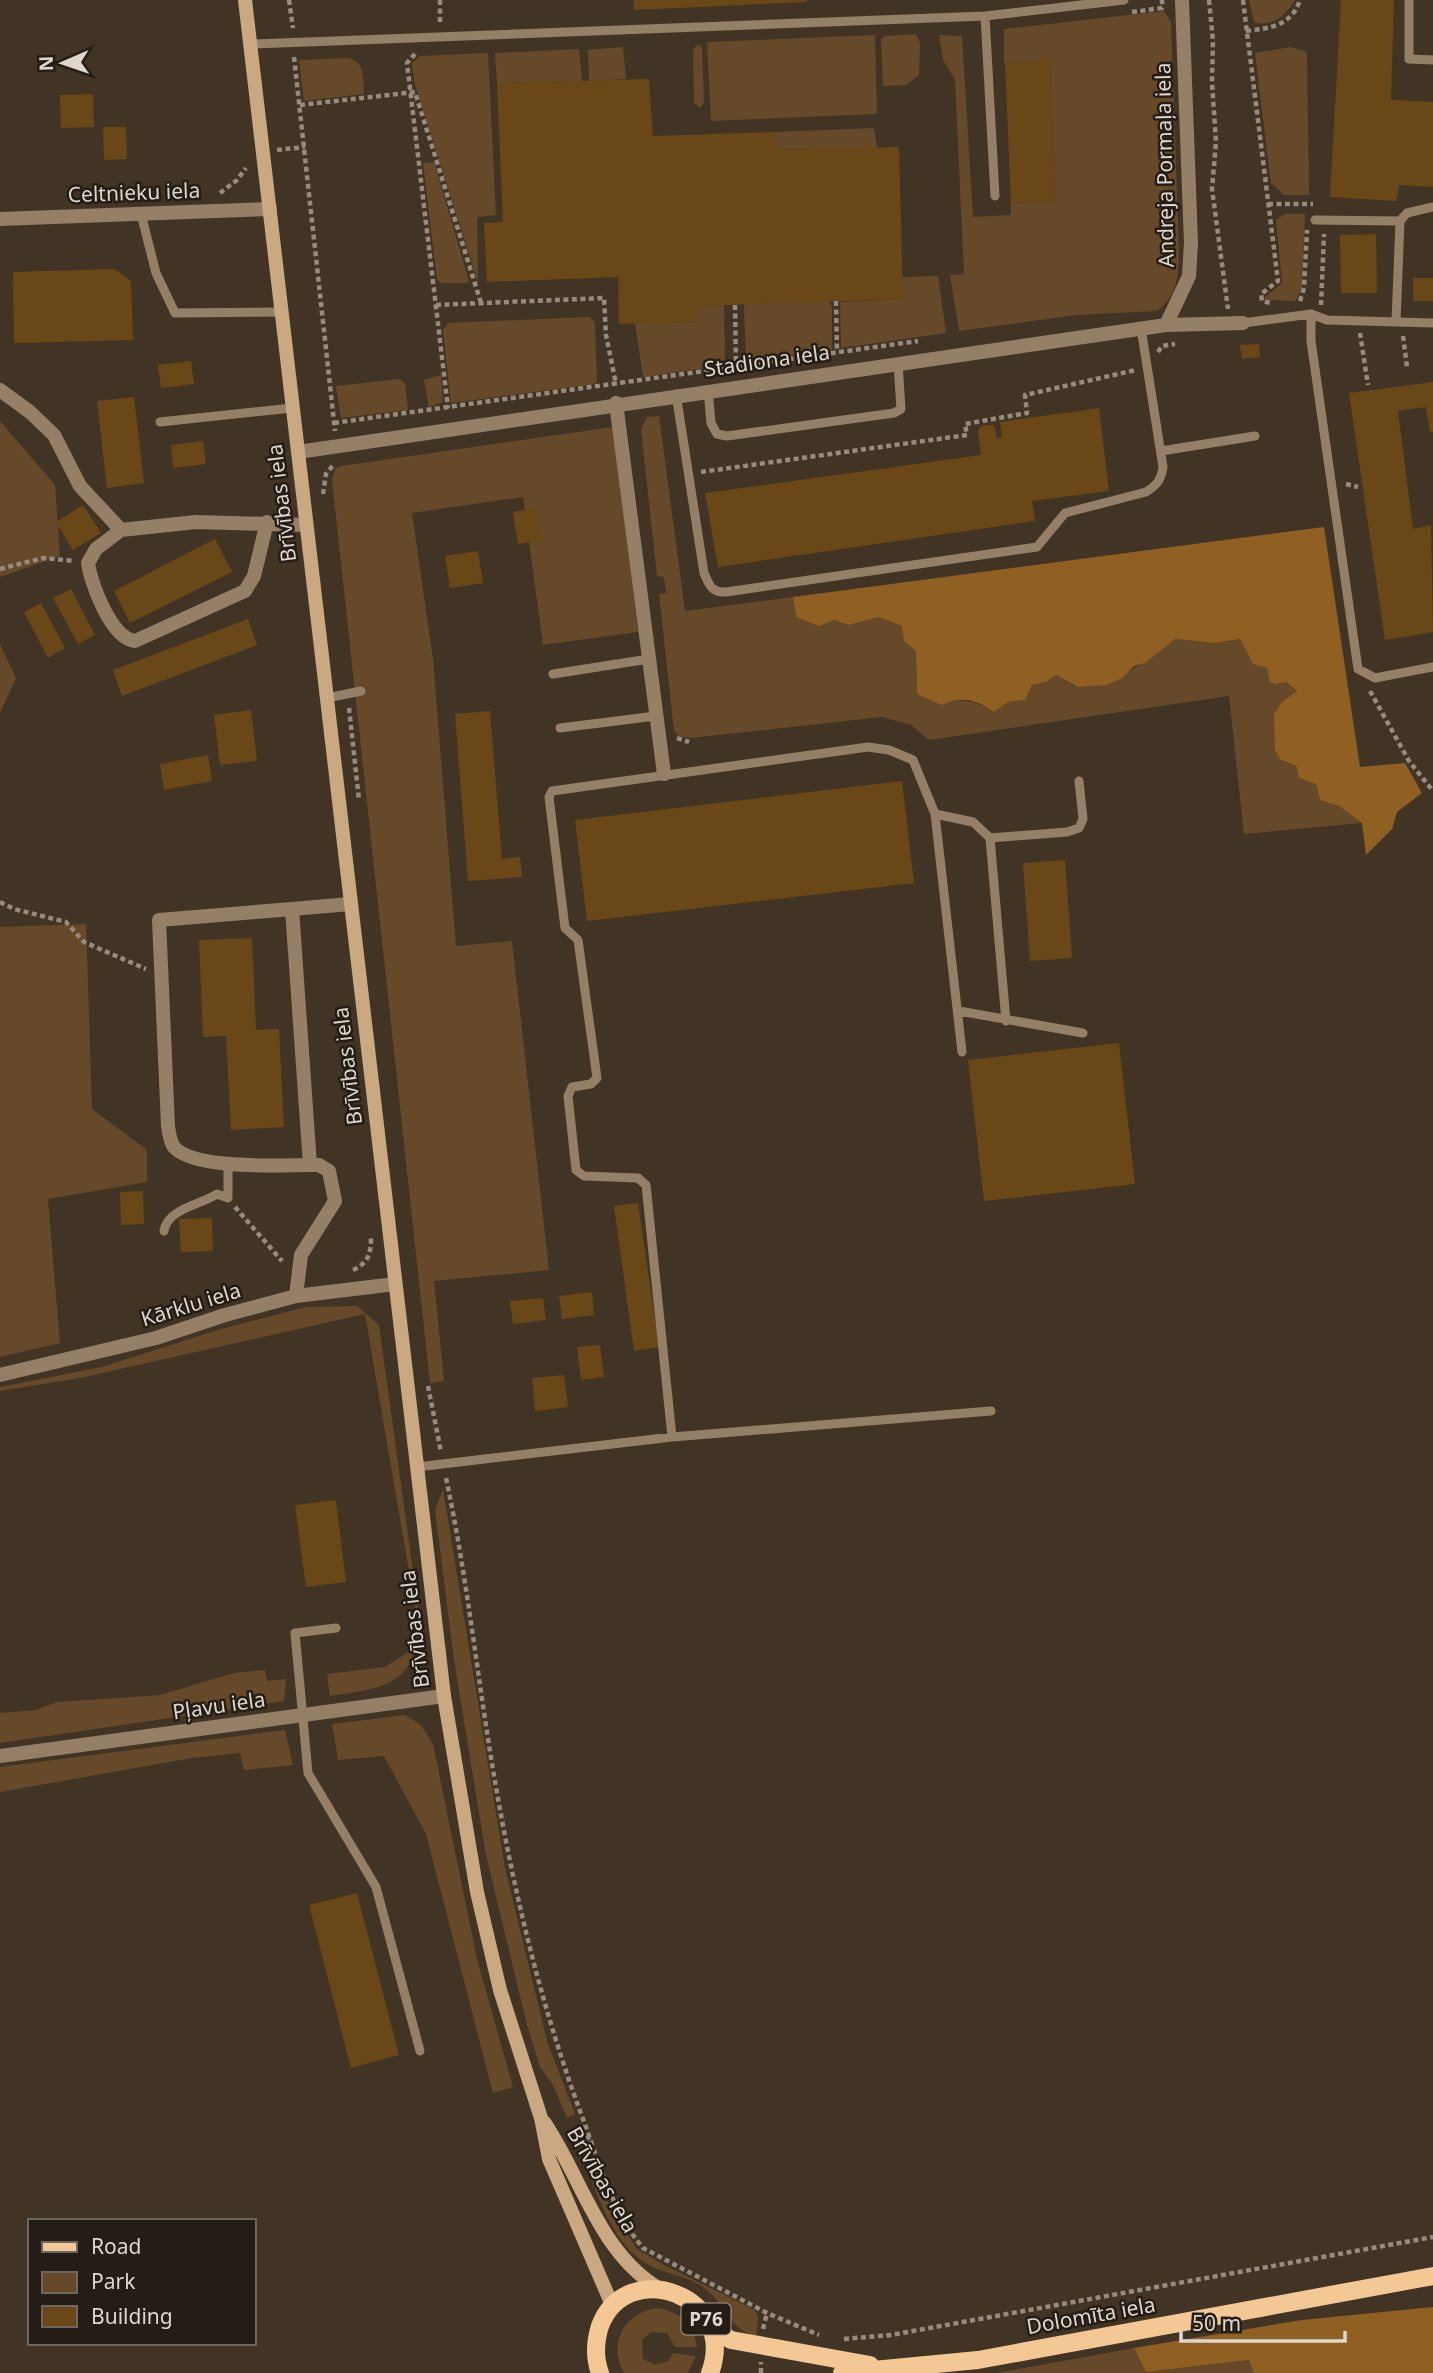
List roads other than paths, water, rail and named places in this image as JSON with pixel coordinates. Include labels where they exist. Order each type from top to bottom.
[{"type":"main road","name":"Brīvības iela","points":[[245,0],[444,1696],[477,1892],[500,1990],[541,2118],[549,2159],[613,2307]]},
{"type":"main road","name":"Brīvības iela","points":[[541,2118],[558,2143],[598,2223],[640,2277],[660,2289]]},
{"type":"main road","name":"Dolomīta iela","points":[[842,2373],[881,2367],[978,2360],[1433,2276]]},
{"type":"main road","name":"P76","points":[[613,2307],[643,2290],[660,2289],[691,2301],[712,2328],[715,2345],[710,2373]]},
{"type":"main road","points":[[600,2373],[595,2354],[597,2336],[613,2307]]},
{"type":"main road","name":"Dolomīta iela","points":[[712,2328],[731,2340],[881,2367]]},
{"type":"street","name":"Andreja Pormaļa iela","points":[[1166,325],[1189,276],[1191,243],[1182,0]]},
{"type":"street","name":"Celtnieku iela","points":[[0,219],[270,209]]},
{"type":"street","name":"Stadiona iela","points":[[298,452],[676,394],[1141,328],[1236,323]]},
{"type":"street","points":[[0,390],[30,412],[54,435],[80,486],[121,530]]},
{"type":"street","points":[[616,404],[664,774]]},
{"type":"street","points":[[267,522],[254,576],[245,591],[138,641],[124,638],[94,589],[89,561],[96,549],[121,530],[196,522],[267,522],[306,525]]},
{"type":"street","points":[[296,1296],[302,1255],[335,1201],[329,1171],[319,1165],[228,1164],[194,1157],[177,1150],[172,1143],[159,920],[350,904]]},
{"type":"street","points":[[292,909],[310,1165]]},
{"type":"street","name":"Kārklu iela","points":[[0,1374],[156,1338],[225,1315],[296,1296],[395,1284]]},
{"type":"street","name":"Pļavu iela","points":[[0,1756],[444,1696]]},
{"type":"lane","points":[[251,44],[985,16],[1124,0]]},
{"type":"lane","points":[[1409,0],[1409,59],[1433,60]]},
{"type":"lane","points":[[985,16],[995,196]]},
{"type":"lane","points":[[1399,322],[1400,221],[1408,213],[1433,207]]},
{"type":"lane","points":[[141,214],[156,273],[175,313],[281,312]]},
{"type":"lane","points":[[1311,218],[1400,221]]},
{"type":"lane","points":[[1311,314],[1311,341],[1358,669],[1375,678],[1433,667]]},
{"type":"lane","points":[[1236,323],[1311,314],[1327,320],[1433,323]]},
{"type":"lane","points":[[676,394],[704,573],[710,587],[718,592],[1037,547],[1065,513],[1146,492],[1162,478],[1161,451],[1141,328]]},
{"type":"lane","points":[[708,390],[711,424],[717,434],[727,436],[894,413],[901,409],[898,363]]},
{"type":"lane","points":[[160,422],[292,408]]},
{"type":"lane","points":[[1161,451],[1255,436]]},
{"type":"lane","points":[[553,674],[649,659]]},
{"type":"lane","points":[[327,698],[361,691]]},
{"type":"lane","points":[[560,728],[656,716]]},
{"type":"lane","points":[[672,1437],[646,1185],[638,1178],[584,1176],[576,1170],[568,1096],[572,1087],[591,1084],[597,1079],[578,940],[565,928],[549,797],[552,791],[868,747],[889,750],[913,760],[935,814],[962,1052]]},
{"type":"lane","points":[[990,838],[1068,832],[1079,828],[1083,819],[1079,781]]},
{"type":"lane","points":[[935,814],[973,822],[990,838],[1006,1021]]},
{"type":"lane","points":[[959,1011],[1083,1033]]},
{"type":"lane","points":[[164,1231],[167,1220],[175,1214],[217,1194],[228,1198],[228,1164]]},
{"type":"lane","points":[[417,1467],[672,1437],[991,1411]]},
{"type":"lane","points":[[336,1628],[295,1633],[308,1773],[376,1887],[420,2051]]}]
